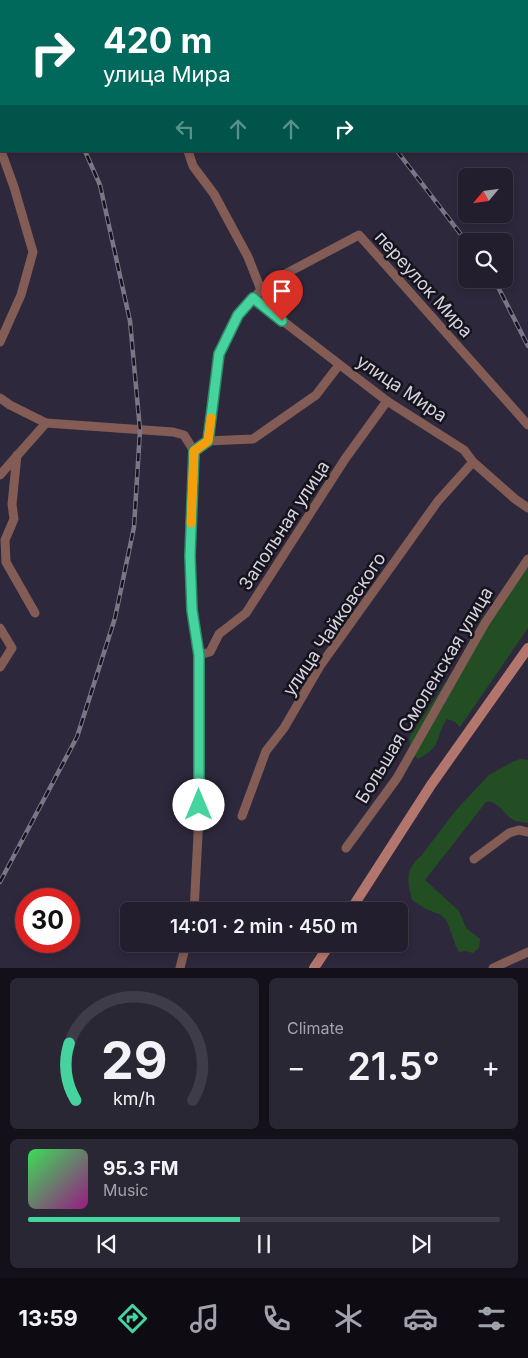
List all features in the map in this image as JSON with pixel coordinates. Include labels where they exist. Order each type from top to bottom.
[{"type":"main road","points":[[356,902],[431,784],[528,648]]},
{"type":"main road","points":[[314,968],[325,952]]},
{"type":"street","points":[[0,342],[21,295],[33,252],[1,152]]},
{"type":"street","points":[[188,152],[193,166],[214,194],[248,257],[261,290]]},
{"type":"street","name":"переулок Мира","points":[[208,441],[219,354],[238,315],[261,290],[287,273],[359,235],[528,425]]},
{"type":"street","name":"улица Мира","points":[[253,298],[388,401],[464,450],[473,462],[528,508]]},
{"type":"street","points":[[194,451],[208,441],[253,439],[316,395],[340,365]]},
{"type":"street","points":[[0,398],[46,423],[173,432],[184,435],[194,451],[190,556],[192,610],[199,655],[199,816],[194,902]]},
{"type":"street","name":"Запольная улица","points":[[199,655],[210,652],[219,634],[246,612],[346,459],[388,401]]},
{"type":"street","points":[[0,475],[46,423]]},
{"type":"street","points":[[17,455],[12,504],[14,519],[5,540],[6,562],[35,613]]},
{"type":"street","name":"улица Чайковского","points":[[242,816],[266,751],[284,728],[320,666],[438,501],[473,462]]},
{"type":"street","name":"Большая Смоленская улица","points":[[346,848],[397,778],[485,623],[528,559]]},
{"type":"street","points":[[0,628],[12,648],[0,667]]},
{"type":"street","points":[[474,859],[509,833],[519,830],[528,832]]},
{"type":"street","points":[[180,968],[184,952]]},
{"type":"street","points":[[493,968],[528,952]]},
{"type":"green space","points":[[528,567],[528,628],[460,727],[455,722],[447,719],[432,750],[418,759],[411,750],[409,738],[462,657]]},
{"type":"green space","points":[[520,759],[528,760],[528,823],[512,819],[494,803],[486,802],[425,880],[459,911],[466,928],[480,939],[479,948],[473,953],[459,952],[447,921],[441,915],[426,909],[412,900],[408,881],[410,871],[457,809],[489,775]]},
{"type":"railway","points":[[0,882],[77,737],[115,618],[134,527],[140,430],[130,321],[100,185],[85,152]]},
{"type":"railway","points":[[398,152],[460,233]]},
{"type":"railway","points":[[499,288],[528,346]]},
{"type":"slow traffic","points":[[191,523],[194,451],[208,441],[211,418]]},
{"type":"route","points":[[199,805],[199,655],[192,610],[190,556],[194,451],[208,441],[219,354],[238,315],[253,298],[282,321]]}]
